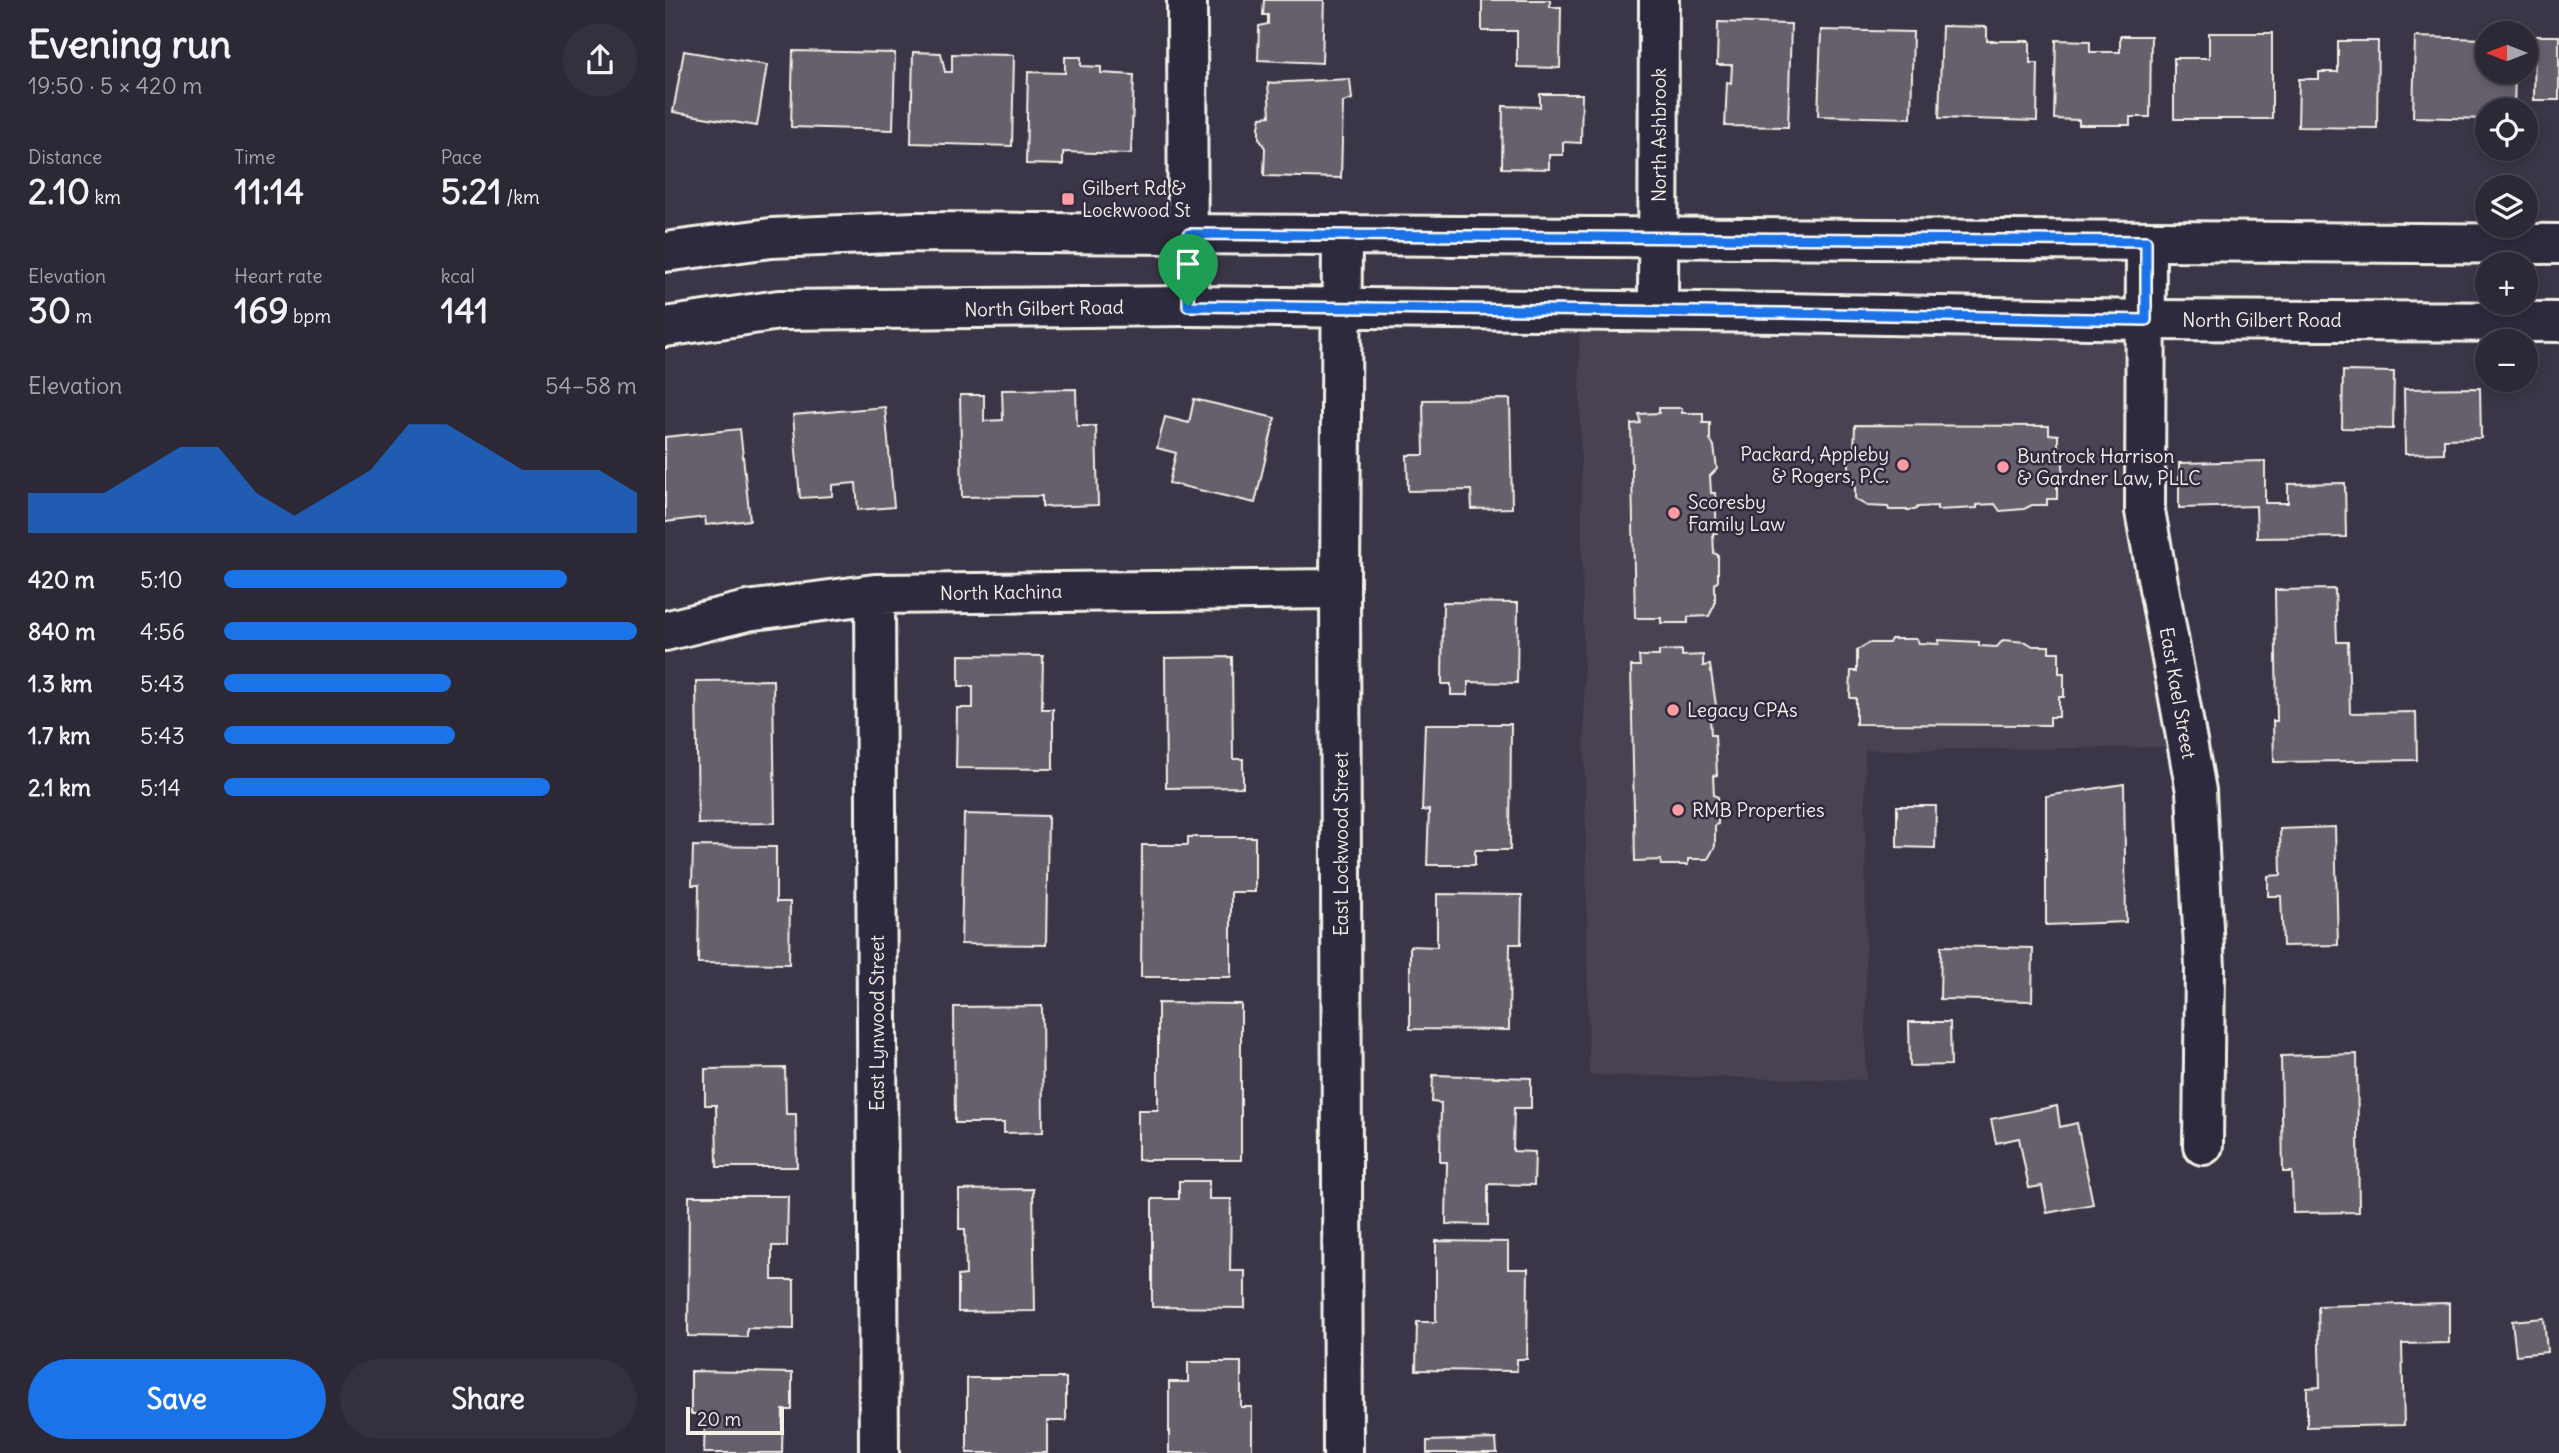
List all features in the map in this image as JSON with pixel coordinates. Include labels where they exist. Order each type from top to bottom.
[{"type":"street","points":[[1187,0],[1188,306]]},
{"type":"street","name":"North Ashbrook","points":[[1658,311],[1659,0]]},
{"type":"street","points":[[665,252],[771,238],[915,232],[2559,244]]},
{"type":"street","name":"East Lockwood Street","points":[[1342,235],[1340,590],[1343,1453]]},
{"type":"street","name":"East Kael Street","points":[[2146,241],[2145,511],[2196,791],[2205,968],[2203,1145]]},
{"type":"street","name":"North Gilbert Road","points":[[665,327],[779,310],[1188,306],[2146,320],[2559,322]]},
{"type":"street","name":"North Kachina","points":[[665,631],[747,611],[876,594],[1340,590]]},
{"type":"street","name":"East Lynwood Street","points":[[876,594],[879,1453]]},
{"type":"shaded area","points":[[1579,311],[2146,320],[2145,511],[2188,747],[1865,750],[1866,1080],[1589,1075]]},
{"type":"building","points":[[1264,0],[1324,0],[1322,63],[1258,60],[1259,26],[1268,24],[1268,15],[1263,15]]},
{"type":"building","points":[[1482,0],[1550,0],[1550,7],[1561,7],[1560,68],[1517,67],[1517,31],[1482,31]]},
{"type":"building","points":[[1718,22],[1791,24],[1788,127],[1725,126],[1727,82],[1731,83],[1732,65],[1717,65]]},
{"type":"building","points":[[1942,26],[1987,27],[1987,41],[2030,41],[2030,63],[2038,63],[2037,121],[1939,118]]},
{"type":"building","points":[[1821,30],[1913,32],[1911,118],[1818,116]]},
{"type":"building","points":[[2209,33],[2272,33],[2272,119],[2174,119],[2174,58],[2209,58]]},
{"type":"building","points":[[2120,36],[2151,36],[2150,117],[2130,117],[2130,125],[2079,125],[2079,120],[2054,119],[2056,40],[2090,41],[2090,52],[2120,52]]},
{"type":"building","points":[[2538,36],[2559,36],[2559,100],[2534,98],[2534,84],[2538,84]]},
{"type":"building","points":[[2415,37],[2475,39],[2475,84],[2515,84],[2514,98],[2475,98],[2475,119],[2413,117]]},
{"type":"building","points":[[2338,41],[2378,41],[2377,128],[2298,127],[2299,79],[2319,79],[2319,72],[2338,72]]},
{"type":"building","points":[[684,51],[767,65],[757,126],[673,112]]},
{"type":"building","points":[[793,51],[895,53],[893,130],[791,127]]},
{"type":"building","points":[[913,52],[941,53],[945,72],[952,72],[952,54],[1014,55],[1012,146],[911,143]]},
{"type":"building","points":[[1065,57],[1081,57],[1081,66],[1101,67],[1101,73],[1134,75],[1131,154],[1063,152],[1063,165],[1026,164],[1028,72],[1065,73]]},
{"type":"building","points":[[1350,79],[1352,99],[1343,102],[1341,178],[1264,176],[1265,148],[1259,138],[1259,127],[1261,117],[1270,116],[1268,83]]},
{"type":"building","points":[[1540,94],[1582,94],[1581,143],[1563,142],[1563,155],[1549,155],[1549,169],[1502,168],[1503,106],[1540,107]]},
{"type":"building","points":[[2343,371],[2394,372],[2393,429],[2342,428]]},
{"type":"building","points":[[2475,388],[2475,392],[2480,392],[2481,438],[2444,439],[2444,453],[2405,454],[2404,389]]},
{"type":"building","points":[[1076,389],[1077,426],[1096,426],[1098,505],[1042,507],[1042,496],[962,497],[960,395],[984,395],[984,421],[1003,420],[1002,390]]},
{"type":"building","points":[[1194,399],[1275,418],[1255,503],[1169,483],[1176,453],[1157,448],[1165,417],[1189,423]]},
{"type":"building","points":[[1510,399],[1512,508],[1472,509],[1471,490],[1408,491],[1407,455],[1424,455],[1423,400]]},
{"type":"building","points":[[885,407],[894,507],[858,510],[856,483],[832,485],[832,496],[800,498],[793,415]]},
{"type":"building","name":"Scoresby Family Law","points":[[1659,408],[1682,408],[1682,413],[1703,413],[1703,423],[1710,423],[1710,439],[1714,446],[1717,469],[1710,476],[1711,493],[1715,493],[1717,533],[1713,533],[1714,553],[1718,555],[1715,604],[1709,616],[1688,617],[1688,623],[1661,623],[1661,618],[1635,618],[1631,424],[1640,423],[1639,414],[1659,413]]},
{"type":"building","points":[[1855,425],[2049,426],[2049,434],[2058,435],[2058,455],[2063,455],[2063,478],[2057,478],[2057,499],[2047,499],[2047,505],[2000,511],[1995,504],[1977,505],[1977,508],[1937,510],[1937,506],[1918,507],[1915,510],[1889,510],[1888,507],[1867,506],[1855,499],[1855,478],[1849,478],[1849,451],[1854,451]]},
{"type":"building","points":[[740,429],[750,520],[706,525],[705,517],[665,522],[665,437]]},
{"type":"building","points":[[2265,461],[2265,503],[2288,503],[2288,484],[2345,483],[2346,537],[2257,538],[2256,506],[2179,508],[2179,463]]},
{"type":"building","points":[[2335,589],[2337,642],[2348,642],[2350,713],[2416,712],[2417,760],[2274,762],[2273,721],[2277,721],[2275,590]]},
{"type":"building","points":[[1443,602],[1518,603],[1517,683],[1468,682],[1468,695],[1451,695],[1451,684],[1442,684]]},
{"type":"building","points":[[1891,639],[1917,639],[1919,643],[1939,644],[1939,640],[1979,642],[1979,646],[1997,647],[2003,640],[2049,646],[2049,652],[2059,652],[2059,673],[2064,673],[2064,697],[2059,697],[2059,717],[2050,717],[2050,725],[1856,724],[1856,698],[1850,698],[1851,671],[1857,671],[1857,650],[1869,643],[1889,643]]},
{"type":"building","points":[[1682,650],[1682,656],[1703,655],[1703,666],[1710,665],[1717,712],[1710,718],[1711,735],[1715,735],[1717,775],[1713,776],[1714,795],[1718,797],[1715,846],[1708,859],[1688,859],[1688,865],[1661,865],[1661,860],[1635,861],[1631,666],[1640,666],[1639,656],[1659,656],[1659,651]]},
{"type":"building","points":[[959,655],[1043,656],[1042,709],[1053,709],[1053,769],[956,768],[957,708],[973,708],[973,686],[959,686]]},
{"type":"building","points":[[1232,657],[1233,759],[1243,759],[1243,787],[1166,788],[1165,658]]},
{"type":"building","points":[[773,680],[775,823],[698,824],[696,681]]},
{"type":"building","points":[[1425,724],[1511,724],[1510,850],[1475,850],[1475,865],[1427,865],[1429,810],[1422,811]]},
{"type":"building","points":[[2124,784],[2126,922],[2046,925],[2046,796]]},
{"type":"building","points":[[1897,806],[1936,806],[1935,848],[1897,847]]},
{"type":"building","points":[[964,814],[1048,816],[1046,945],[961,944]]},
{"type":"building","points":[[2335,827],[2338,945],[2283,946],[2281,896],[2268,896],[2268,876],[2281,875],[2280,829]]},
{"type":"building","points":[[1188,837],[1255,837],[1255,892],[1231,892],[1231,977],[1141,977],[1142,845],[1188,845]]},
{"type":"building","points":[[693,846],[776,847],[776,902],[790,902],[789,964],[698,963],[699,885],[692,885]]},
{"type":"building","points":[[1437,894],[1522,895],[1521,944],[1510,944],[1509,1030],[1410,1029],[1410,946],[1437,947]]},
{"type":"building","points":[[1941,946],[2033,948],[2032,1001],[1940,999]]},
{"type":"building","points":[[1158,1003],[1241,1004],[1241,1160],[1138,1160],[1138,1110],[1158,1110]]},
{"type":"building","points":[[1042,1006],[1043,1132],[1004,1133],[1004,1123],[955,1123],[954,1007]]},
{"type":"building","points":[[1909,1022],[1950,1022],[1951,1065],[1910,1066]]},
{"type":"building","points":[[2357,1054],[2359,1212],[2293,1213],[2292,1172],[2283,1172],[2281,1056]]},
{"type":"building","points":[[785,1068],[786,1114],[796,1114],[797,1167],[717,1167],[716,1105],[705,1105],[705,1069]]},
{"type":"building","points":[[1433,1075],[1531,1078],[1531,1108],[1514,1108],[1513,1151],[1535,1152],[1534,1185],[1488,1184],[1488,1225],[1446,1224],[1447,1162],[1440,1162],[1441,1103],[1432,1102]]},
{"type":"building","points":[[2057,1106],[2060,1127],[2077,1123],[2093,1204],[2047,1213],[2042,1186],[2029,1188],[2019,1138],[1996,1143],[1991,1119]]},
{"type":"building","points":[[1179,1181],[1209,1181],[1209,1199],[1231,1199],[1230,1271],[1245,1271],[1245,1308],[1152,1307],[1152,1199],[1179,1199]]},
{"type":"building","points":[[1033,1189],[1035,1311],[958,1312],[958,1276],[966,1275],[965,1229],[959,1229],[959,1190]]},
{"type":"building","points":[[689,1196],[788,1196],[787,1246],[772,1246],[772,1280],[794,1280],[794,1329],[747,1328],[747,1337],[688,1336]]},
{"type":"building","points":[[1436,1241],[1508,1242],[1508,1269],[1528,1269],[1527,1359],[1517,1359],[1517,1371],[1416,1370],[1417,1322],[1436,1322]]},
{"type":"building","points":[[2449,1303],[2449,1343],[2402,1344],[2404,1425],[2307,1427],[2307,1388],[2320,1387],[2318,1306]]},
{"type":"building","points":[[2544,1318],[2547,1352],[2516,1355],[2512,1321]]},
{"type":"building","points":[[1188,1362],[1241,1362],[1241,1407],[1252,1407],[1252,1453],[1169,1453],[1169,1382],[1188,1382]]},
{"type":"building","points":[[691,1371],[792,1373],[792,1410],[783,1410],[782,1453],[704,1453],[705,1414],[691,1414]]},
{"type":"building","points":[[967,1378],[1066,1378],[1066,1421],[1047,1421],[1047,1453],[967,1453]]},
{"type":"building","points":[[1496,1439],[1497,1453],[1427,1453],[1427,1441]]},
{"type":"place","name":"Gilbert Rd & Lockwood St","points":[[1068,199]]},
{"type":"place","name":"Packard, Appleby & Rogers, P.C.","points":[[1903,465]]},
{"type":"place","name":"Buntrock Harrison & Gardner Law, PLLC","points":[[2003,467]]},
{"type":"place","name":"Scoresby Family Law","points":[[1674,513]]},
{"type":"place","name":"Legacy CPAs","points":[[1673,710]]},
{"type":"place","name":"RMB Properties","points":[[1678,810]]},
{"type":"route","points":[[1189,234],[2146,241],[2146,320],[1188,306],[1189,234]]}]
